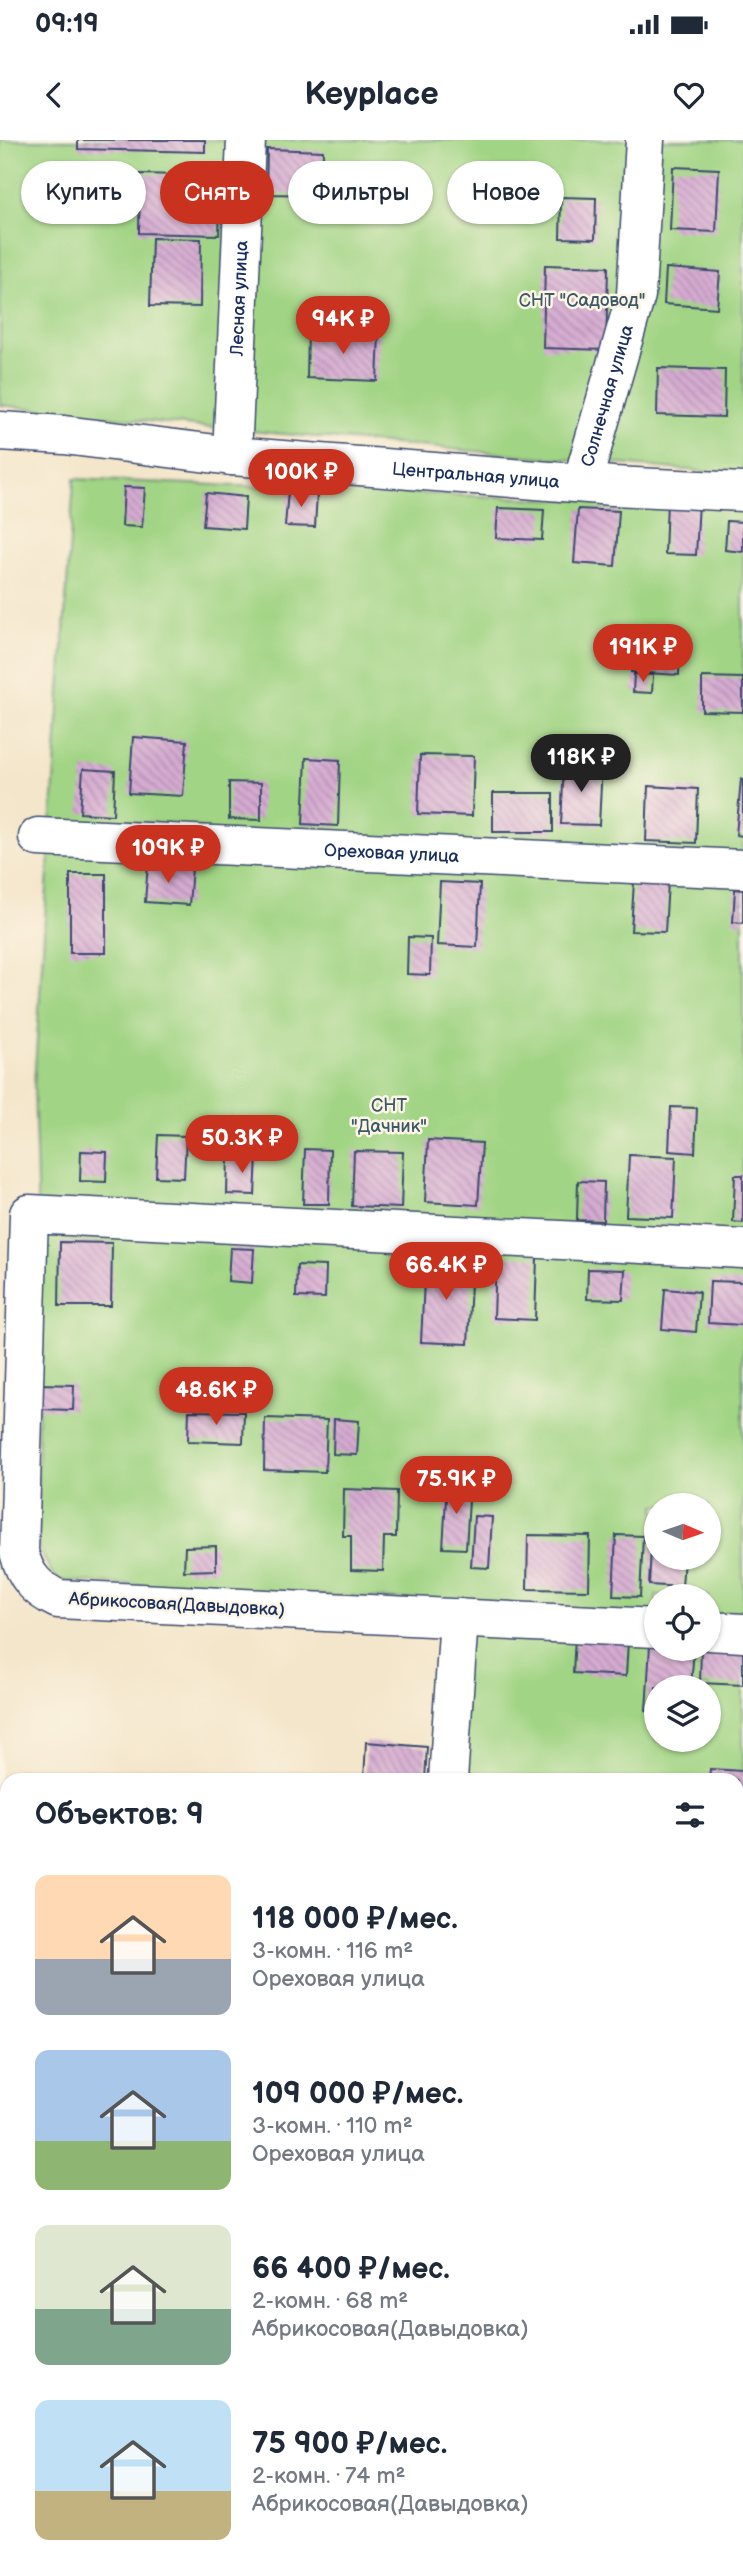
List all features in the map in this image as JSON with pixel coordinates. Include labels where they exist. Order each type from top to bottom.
[{"type":"street","name":"Лесная улица","points":[[232,456],[246,140]]},
{"type":"street","name":"Солнечная улица","points":[[582,483],[636,295],[645,140]]},
{"type":"street","name":"Центральная улица","points":[[0,431],[64,435],[232,456],[582,483],[743,492]]},
{"type":"street","name":"Ореховая улица","points":[[38,837],[743,869]]},
{"type":"street","name":"Абрикосовая(Давыдовка)","points":[[644,1627],[58,1599],[43,1592],[23,1568],[19,1552],[29,1214],[743,1249]]},
{"type":"street","points":[[448,1773],[459,1618]]},
{"type":"street","points":[[721,1632],[743,1633]]},
{"type":"green space","name":"СНТ \"Садовод\"","points":[[0,140],[743,140],[743,475],[203,427],[0,405]]},
{"type":"green space","name":"СНТ \"Дачник\"","points":[[74,479],[547,499],[743,502],[743,1773],[455,1773],[465,1603],[60,1581],[51,1572],[38,1546],[37,1184],[34,1085]]},
{"type":"building","points":[[78,140],[205,140],[205,152],[78,149]]},
{"type":"building","points":[[267,149],[323,151],[323,161],[288,161],[288,194],[274,194],[274,161],[267,161]]},
{"type":"building","points":[[673,167],[719,169],[716,232],[670,230]]},
{"type":"building","points":[[146,174],[160,174],[160,224],[219,224],[219,235],[139,233],[139,224],[146,224]]},
{"type":"building","points":[[564,197],[596,198],[595,239],[560,238],[560,224],[564,224]]},
{"type":"building","points":[[152,238],[201,239],[200,307],[150,306]]},
{"type":"building","points":[[545,265],[608,267],[606,350],[543,348]]},
{"type":"building","points":[[666,268],[720,272],[717,308],[664,304]]},
{"type":"building","points":[[308,332],[379,334],[377,381],[307,378]]},
{"type":"building","points":[[658,368],[725,370],[724,417],[657,415]]},
{"type":"building","points":[[124,487],[145,488],[142,527],[122,526]]},
{"type":"building","points":[[288,491],[317,493],[315,527],[285,526]]},
{"type":"building","points":[[206,493],[246,497],[244,529],[203,526]]},
{"type":"building","points":[[667,501],[699,503],[696,555],[665,554]]},
{"type":"building","points":[[498,508],[544,510],[542,540],[496,538]]},
{"type":"building","points":[[578,509],[619,511],[615,566],[574,563]]},
{"type":"building","points":[[727,521],[743,522],[743,552],[725,550]]},
{"type":"building","points":[[632,643],[680,646],[679,675],[631,672]]},
{"type":"building","points":[[634,674],[653,675],[652,693],[633,692]]},
{"type":"building","points":[[702,677],[743,678],[743,712],[702,711]]},
{"type":"building","points":[[133,737],[187,741],[183,796],[129,793]]},
{"type":"building","points":[[420,755],[474,756],[472,816],[418,814]]},
{"type":"building","points":[[306,758],[340,760],[338,826],[303,824]]},
{"type":"building","points":[[564,764],[602,765],[599,825],[561,824]]},
{"type":"building","points":[[83,769],[115,771],[113,815],[80,813]]},
{"type":"building","points":[[741,779],[743,780],[743,836],[736,835]]},
{"type":"building","points":[[229,782],[261,783],[261,820],[229,819]]},
{"type":"building","points":[[648,786],[698,789],[696,843],[646,841]]},
{"type":"building","points":[[493,793],[553,793],[553,832],[493,832]]},
{"type":"building","points":[[148,864],[192,868],[189,905],[145,902]]},
{"type":"building","points":[[70,874],[106,874],[106,953],[70,953]]},
{"type":"building","points":[[634,881],[668,882],[665,932],[631,931]]},
{"type":"building","points":[[440,882],[480,884],[477,947],[437,945]]},
{"type":"building","points":[[735,889],[743,890],[743,923],[733,922]]},
{"type":"building","points":[[408,937],[431,938],[430,975],[407,974]]},
{"type":"building","points":[[671,1107],[697,1108],[695,1153],[669,1151]]},
{"type":"building","points":[[158,1135],[186,1136],[184,1178],[156,1177]]},
{"type":"building","points":[[428,1140],[482,1143],[478,1205],[425,1202]]},
{"type":"building","points":[[305,1149],[330,1150],[329,1204],[303,1204]]},
{"type":"building","points":[[81,1151],[107,1152],[106,1182],[80,1181]]},
{"type":"building","points":[[354,1151],[403,1152],[401,1208],[352,1206]]},
{"type":"building","points":[[228,1155],[257,1156],[255,1195],[227,1194]]},
{"type":"building","points":[[629,1155],[676,1157],[673,1218],[626,1216]]},
{"type":"building","points":[[735,1175],[743,1175],[743,1223],[733,1222]]},
{"type":"building","points":[[578,1181],[604,1182],[603,1221],[577,1220]]},
{"type":"building","points":[[60,1242],[112,1243],[111,1306],[59,1306]]},
{"type":"building","points":[[230,1248],[254,1249],[252,1283],[228,1281]]},
{"type":"building","points":[[496,1256],[537,1257],[535,1320],[494,1318]]},
{"type":"building","points":[[425,1260],[472,1262],[468,1344],[421,1342]]},
{"type":"building","points":[[297,1265],[326,1266],[325,1298],[296,1297]]},
{"type":"building","points":[[588,1269],[625,1270],[623,1300],[587,1299]]},
{"type":"building","points":[[710,1281],[743,1282],[743,1325],[708,1323]]},
{"type":"building","points":[[665,1289],[699,1292],[696,1332],[662,1329]]},
{"type":"building","points":[[40,1384],[74,1385],[73,1410],[38,1409]]},
{"type":"building","points":[[189,1411],[244,1412],[243,1443],[188,1441]]},
{"type":"building","points":[[265,1418],[327,1420],[325,1472],[264,1470]]},
{"type":"building","points":[[334,1419],[359,1421],[357,1455],[333,1454]]},
{"type":"building","points":[[447,1482],[470,1484],[466,1549],[443,1548]]},
{"type":"building","points":[[344,1489],[397,1491],[396,1537],[384,1537],[383,1571],[351,1570],[351,1536],[343,1536]]},
{"type":"building","points":[[474,1516],[492,1517],[489,1568],[471,1567]]},
{"type":"building","points":[[528,1535],[590,1536],[589,1590],[527,1589]]},
{"type":"building","points":[[616,1535],[643,1536],[640,1597],[613,1596]]},
{"type":"building","points":[[216,1546],[216,1570],[184,1571],[185,1547]]},
{"type":"building","points":[[650,1570],[683,1570],[682,1584],[649,1584]]},
{"type":"building","points":[[575,1637],[628,1640],[626,1676],[573,1673]]},
{"type":"building","points":[[721,1648],[743,1649],[743,1685],[721,1684],[721,1675],[700,1675],[701,1661],[721,1661]]},
{"type":"building","points":[[649,1661],[693,1661],[692,1675],[648,1675]]},
{"type":"building","points":[[366,1742],[427,1747],[425,1773],[364,1773]]},
{"type":"building","points":[[710,1769],[743,1771],[743,1773],[710,1773]]}]
